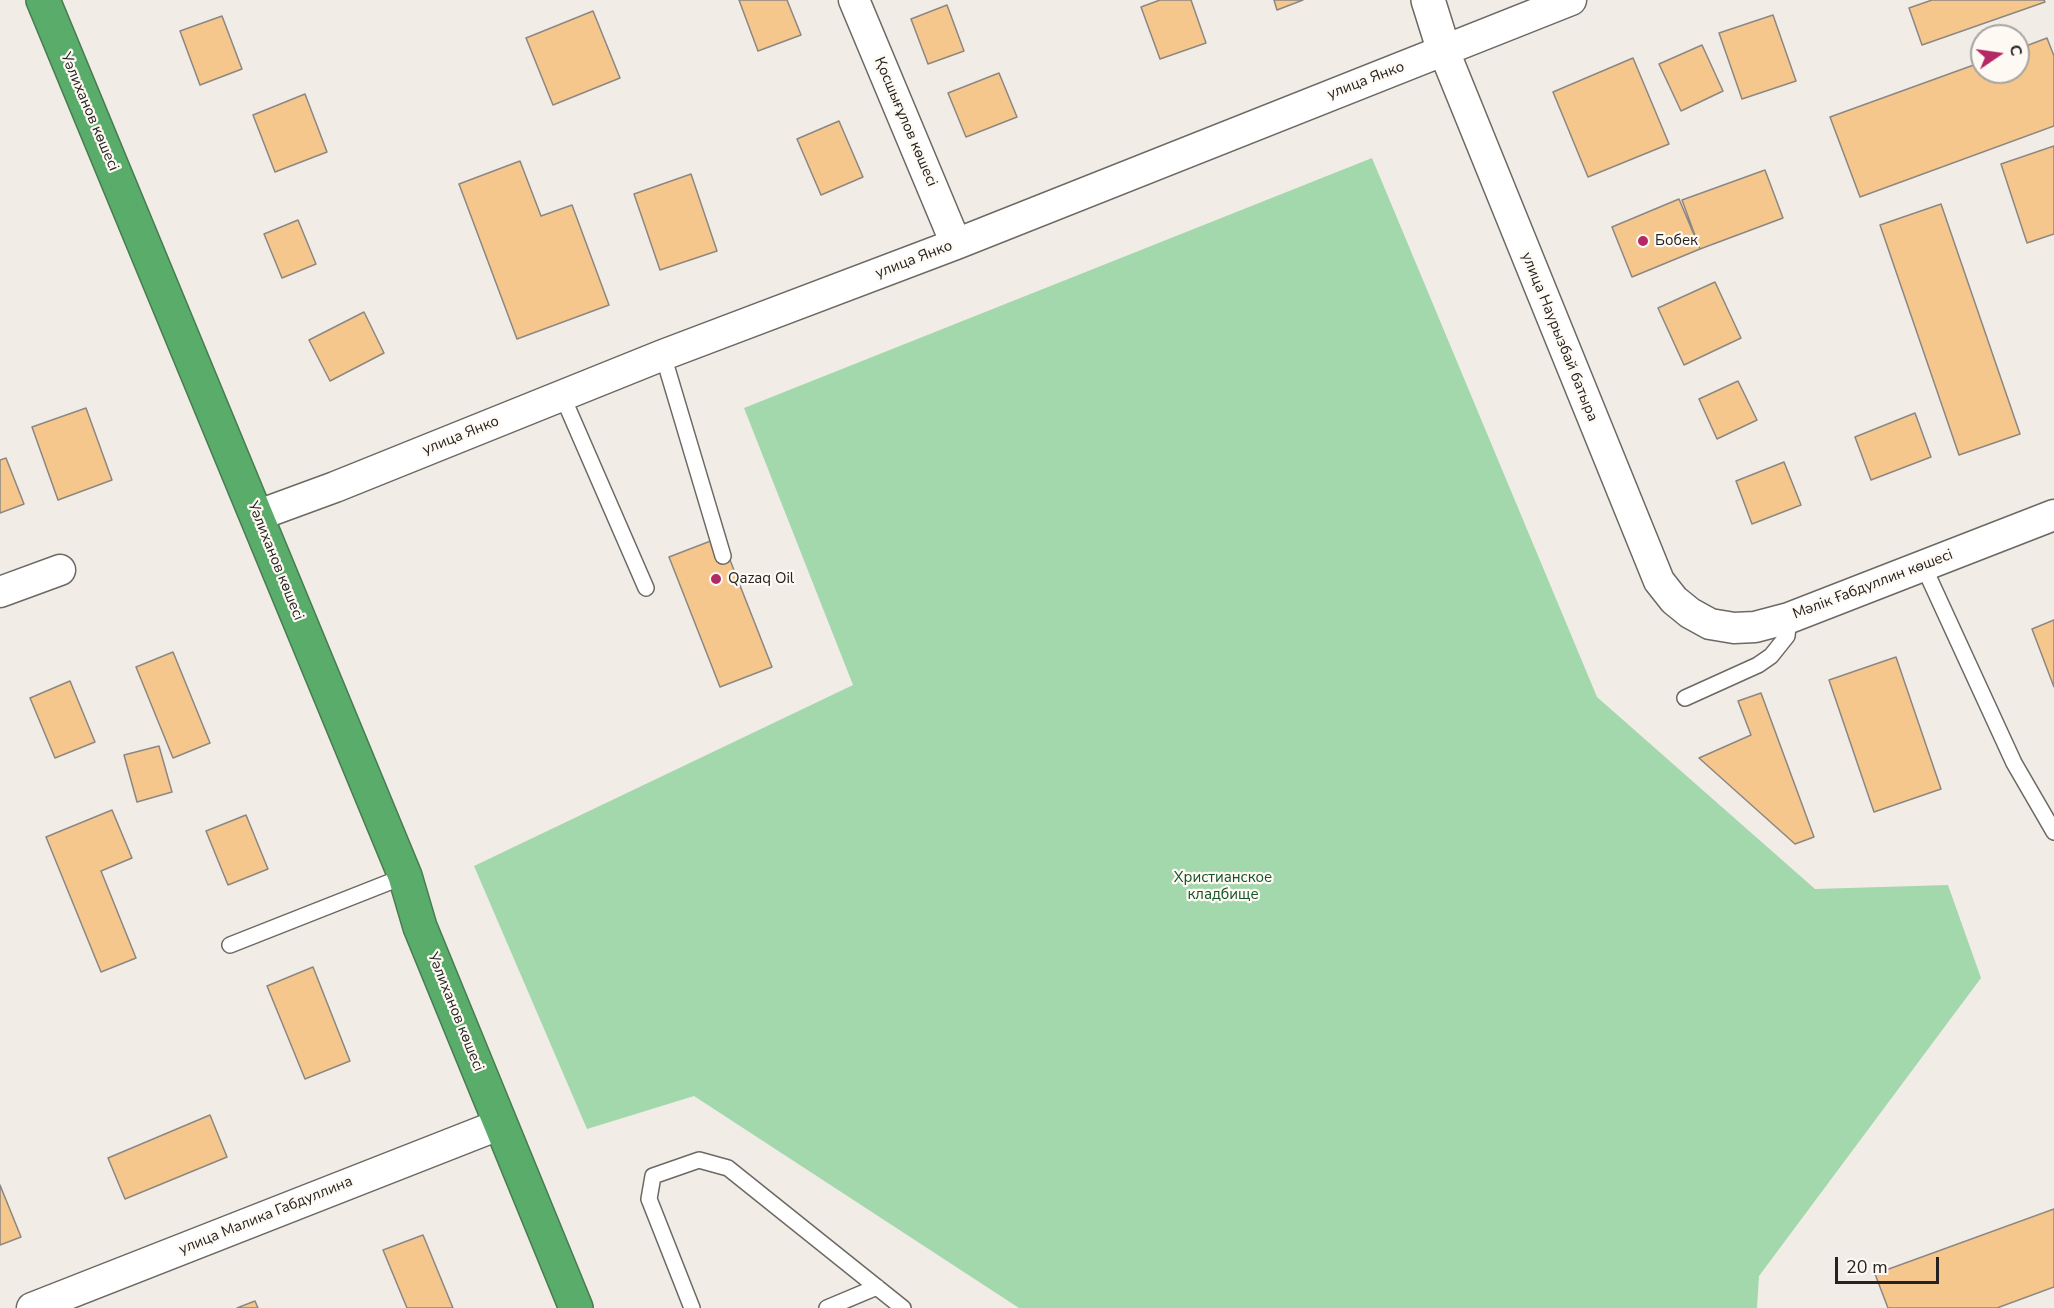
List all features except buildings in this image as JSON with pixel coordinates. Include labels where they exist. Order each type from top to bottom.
[{"type":"highway","name":"Уәлиханов көшесі","points":[[43,0],[405,876],[420,927],[576,1308]]},
{"type":"highway","points":[[405,876],[437,924],[592,1308]]},
{"type":"street","name":"Қосшығұлов көшесі","points":[[854,0],[956,244]]},
{"type":"street","points":[[1428,0],[1443,51]]},
{"type":"street","name":"улица Янко","points":[[256,516],[562,394],[956,244],[1571,0]]},
{"type":"street","name":"улица Наурызбай батыра","points":[[1443,51],[1659,580],[1674,600],[1690,613]]},
{"type":"street","name":"Мәлік Ғабдуллин көшесі","points":[[1690,613],[1710,624],[1734,628],[1755,627],[1789,618],[2054,515]]},
{"type":"street","points":[[0,592],[60,570]]},
{"type":"street","name":"улица Малика Габдуллина","points":[[32,1308],[501,1124]]},
{"type":"lane","points":[[663,355],[723,556]]},
{"type":"lane","points":[[562,394],[646,588]]},
{"type":"lane","points":[[1923,565],[2014,763],[2054,832]]},
{"type":"lane","points":[[1685,698],[1758,665],[1771,656],[1787,636],[1789,618]]},
{"type":"lane","points":[[230,945],[405,876]]},
{"type":"lane","points":[[692,1308],[649,1199],[653,1176],[699,1160],[728,1168],[903,1308]]},
{"type":"lane","points":[[827,1308],[877,1287]]},
{"type":"green space","name":"Христианское кладбище","points":[[1372,158],[1597,697],[1815,889],[1948,885],[1981,978],[1759,1276],[1757,1308],[1019,1308],[694,1096],[587,1129],[474,866],[853,685],[744,408]]},
{"type":"place","name":"Бобек","points":[[1643,241]]},
{"type":"place","name":"Qazaq Oil","points":[[716,579]]}]
